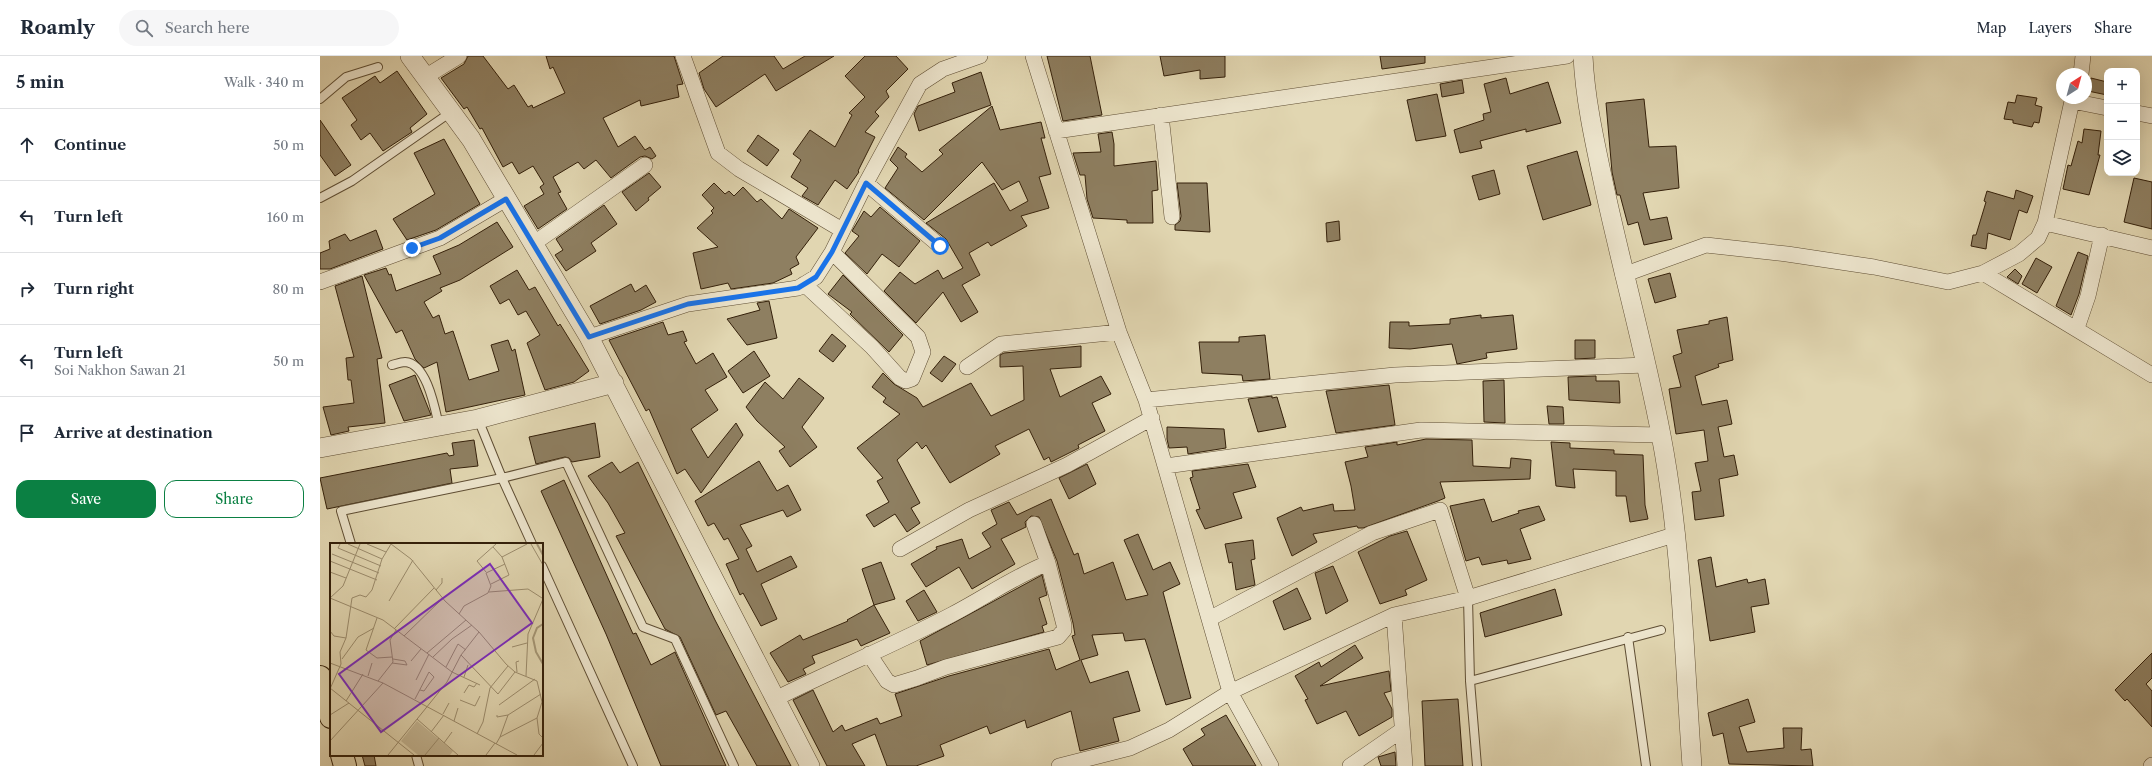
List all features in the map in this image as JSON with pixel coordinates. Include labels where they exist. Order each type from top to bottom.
[{"type":"main road","points":[[320,677],[330,713]]},
{"type":"main road","points":[[342,756],[345,766]]},
{"type":"street","points":[[410,56],[471,139],[589,337],[810,766]]},
{"type":"street","points":[[425,77],[459,56]]},
{"type":"street","points":[[683,56],[718,153],[739,169],[842,230]]},
{"type":"street","points":[[589,337],[688,304],[798,288],[816,277],[832,252],[866,183],[920,84],[943,69],[980,56]]},
{"type":"street","points":[[1033,56],[1119,332],[1152,418],[1230,692],[1271,766]]},
{"type":"street","points":[[1056,130],[1567,56]]},
{"type":"street","points":[[1583,56],[1584,88],[1623,275],[1646,364],[1661,435],[1677,534],[1692,766]]},
{"type":"street","points":[[2082,68],[2083,56]]},
{"type":"street","points":[[1623,275],[1706,245],[1787,254],[1874,267],[1948,282],[1983,273],[2019,254],[2038,238],[2045,223],[2071,104]]},
{"type":"street","points":[[2092,104],[2104,107]]},
{"type":"street","points":[[2140,114],[2152,116]]},
{"type":"street","points":[[1161,115],[1172,217]]},
{"type":"street","points":[[533,244],[646,166]]},
{"type":"street","points":[[866,183],[940,246]]},
{"type":"street","points":[[320,282],[440,238],[506,199]]},
{"type":"street","points":[[2045,223],[2102,235],[2152,248]]},
{"type":"street","points":[[2077,328],[2088,296],[2102,235]]},
{"type":"street","points":[[804,284],[872,347],[900,378],[906,381],[912,379],[923,352],[918,338],[832,252]]},
{"type":"street","points":[[1983,273],[2077,328],[2152,375]]},
{"type":"street","points":[[967,367],[1001,344],[1119,332]]},
{"type":"street","points":[[1146,400],[1395,375],[1646,364]]},
{"type":"street","points":[[320,448],[478,419],[614,383]]},
{"type":"street","points":[[900,549],[969,510],[1067,465],[1152,418]]},
{"type":"street","points":[[1166,466],[1421,430],[1661,435]]},
{"type":"street","points":[[1209,619],[1372,533],[1440,510],[1468,598]]},
{"type":"street","points":[[869,654],[887,682],[894,685],[918,678],[946,667],[1058,637],[1064,630],[1064,624],[1048,563],[1034,524]]},
{"type":"street","points":[[1059,766],[1130,748],[1169,730],[1230,692],[1394,615],[1468,598],[1677,534]]},
{"type":"street","points":[[775,699],[952,615],[1021,574],[1048,563]]},
{"type":"street","points":[[1394,615],[1405,766]]},
{"type":"street","points":[[1350,766],[1402,730]]},
{"type":"lane","points":[[320,99],[346,78],[378,67]]},
{"type":"lane","points":[[320,198],[352,181],[451,112]]},
{"type":"lane","points":[[392,365],[407,362],[412,364],[425,378],[439,426]]},
{"type":"lane","points":[[478,419],[502,478],[532,543]]},
{"type":"lane","points":[[351,543],[341,511],[502,478],[566,462],[643,627],[675,639],[734,766]]},
{"type":"lane","points":[[543,568],[633,766]]},
{"type":"lane","points":[[1468,598],[1470,681],[1477,766]]},
{"type":"lane","points":[[1470,681],[1628,637],[1661,630]]},
{"type":"lane","points":[[1628,637],[1646,766]]},
{"type":"lane","points":[[416,756],[419,766]]},
{"type":"building","points":[[468,56],[483,56],[508,89],[514,85],[528,107],[532,105],[533,108],[565,93],[553,67],[550,69],[546,56],[674,56],[683,84],[677,85],[679,97],[641,106],[640,100],[603,118],[618,147],[635,136],[645,150],[650,147],[656,156],[652,159],[645,156],[640,157],[611,178],[596,160],[584,169],[578,162],[553,177],[561,192],[558,193],[567,209],[538,229],[524,206],[544,194],[540,187],[544,184],[533,166],[519,174],[512,162],[503,167],[482,128],[480,129],[467,107],[464,109],[441,78],[464,64]]},
{"type":"building","points":[[723,56],[774,56],[783,69],[805,56],[834,56],[776,91],[765,74],[716,107],[704,89],[699,73]]},
{"type":"building","points":[[865,56],[896,56],[908,69],[886,91],[889,97],[875,112],[879,116],[865,132],[875,137],[858,171],[859,172],[847,189],[835,180],[818,205],[802,196],[808,188],[791,177],[801,160],[793,154],[810,130],[835,147],[852,115],[849,113],[865,97],[845,76]]},
{"type":"building","points":[[1047,56],[1090,56],[1102,115],[1063,121]]},
{"type":"building","points":[[1160,56],[1225,56],[1225,77],[1200,79],[1200,70],[1164,76]]},
{"type":"building","points":[[1380,56],[1425,56],[1425,63],[1382,69]]},
{"type":"building","points":[[397,71],[427,114],[410,128],[412,132],[383,151],[370,133],[361,140],[351,125],[357,120],[342,98],[375,76],[380,83]]},
{"type":"building","points":[[981,72],[991,105],[919,131],[914,114],[918,106],[955,92],[952,83]]},
{"type":"building","points":[[1506,78],[1510,94],[1548,82],[1561,123],[1526,132],[1526,129],[1480,141],[1482,148],[1460,153],[1454,130],[1484,120],[1483,114],[1491,112],[1484,84]]},
{"type":"building","points":[[2092,78],[2104,81],[2104,94],[2092,92]]},
{"type":"building","points":[[1462,80],[1464,93],[1442,97],[1440,84]]},
{"type":"building","points":[[1437,94],[1446,136],[1416,141],[1407,100]]},
{"type":"building","points":[[2017,95],[2037,98],[2035,105],[2042,107],[2039,123],[2034,122],[2032,127],[2013,123],[2013,120],[2004,119],[2008,102],[2015,103]]},
{"type":"building","points":[[1644,99],[1649,147],[1676,146],[1679,188],[1643,193],[1650,220],[1667,217],[1672,239],[1644,245],[1638,222],[1628,225],[1620,195],[1617,195],[1612,172],[1606,103]]},
{"type":"building","points":[[992,106],[1000,130],[1041,122],[1045,138],[1041,138],[1051,174],[1039,177],[1049,208],[1021,216],[1027,226],[991,246],[988,242],[969,253],[980,275],[962,285],[978,312],[961,322],[943,292],[916,323],[884,291],[900,272],[915,284],[938,270],[943,279],[963,268],[946,239],[926,223],[994,183],[1010,211],[1028,201],[1019,181],[1002,190],[982,162],[924,220],[885,188],[898,168],[890,160],[898,147],[907,154],[905,157],[922,172],[943,154],[939,150]]},
{"type":"building","points":[[320,120],[351,165],[335,176],[320,155]]},
{"type":"building","points":[[2084,129],[2101,131],[2098,155],[2100,155],[2089,195],[2063,189],[2068,165],[2071,166],[2078,141],[2082,143]]},
{"type":"building","points":[[1112,132],[1114,144],[1114,166],[1156,161],[1158,190],[1152,191],[1153,223],[1127,223],[1127,220],[1093,218],[1087,199],[1085,175],[1080,175],[1073,153],[1101,152],[1098,134]]},
{"type":"building","points":[[758,135],[779,150],[767,166],[747,151]]},
{"type":"building","points":[[444,139],[480,204],[436,230],[407,240],[393,219],[435,194],[414,153]]},
{"type":"building","points":[[1577,151],[1591,205],[1543,220],[1527,166]]},
{"type":"building","points":[[1494,170],[1500,194],[1479,200],[1472,176]]},
{"type":"building","points":[[649,173],[661,187],[636,211],[622,192]]},
{"type":"building","points":[[2134,178],[2152,182],[2152,229],[2124,222]]},
{"type":"building","points":[[714,183],[725,194],[729,191],[734,196],[743,187],[757,202],[761,199],[782,219],[789,209],[818,228],[796,257],[799,264],[790,269],[792,274],[773,283],[731,289],[728,283],[701,289],[693,253],[718,247],[697,228],[713,213],[711,211],[714,208],[702,195]]},
{"type":"building","points":[[1177,183],[1207,183],[1210,232],[1175,230],[1175,225],[1180,221],[1181,216]]},
{"type":"building","points":[[2016,190],[2033,196],[2027,213],[2019,210],[2010,240],[1988,233],[1986,249],[1971,246],[1973,235],[1976,235],[1986,202],[1984,201],[1987,191],[2014,199]]},
{"type":"building","points":[[604,205],[617,224],[591,243],[596,251],[566,271],[555,255],[563,250],[556,239]]},
{"type":"building","points":[[880,207],[920,241],[899,267],[882,254],[867,274],[845,253],[859,236],[852,231],[864,211],[871,217]]},
{"type":"building","points":[[1339,221],[1340,240],[1327,242],[1326,223]]},
{"type":"building","points":[[497,222],[513,247],[460,280],[440,288],[442,291],[424,302],[433,318],[439,315],[445,334],[453,331],[469,380],[499,371],[491,345],[508,340],[512,351],[515,349],[525,395],[446,412],[437,362],[424,368],[415,359],[402,330],[396,333],[364,275],[386,268],[389,275],[391,274],[396,291],[441,274],[433,256],[459,245]]},
{"type":"building","points":[[376,230],[383,249],[330,269],[320,269],[320,253],[330,249],[329,241],[345,234],[350,241]]},
{"type":"building","points":[[2078,252],[2088,256],[2079,294],[2071,315],[2056,306]]},
{"type":"building","points":[[2036,258],[2052,267],[2037,293],[2022,284]]},
{"type":"building","points":[[2015,269],[2022,276],[2018,284],[2007,277]]},
{"type":"building","points":[[517,270],[529,290],[535,287],[558,326],[560,324],[589,371],[574,382],[545,390],[527,343],[540,335],[526,311],[518,315],[509,299],[500,304],[490,286]]},
{"type":"building","points":[[1670,273],[1676,297],[1655,303],[1648,279]]},
{"type":"building","points":[[843,275],[903,335],[889,352],[850,314],[852,312],[828,294]]},
{"type":"building","points":[[362,276],[382,358],[377,359],[385,423],[348,427],[349,431],[331,435],[323,407],[354,403],[351,380],[348,380],[346,358],[354,357],[335,286]]},
{"type":"building","points":[[631,284],[635,292],[646,285],[656,302],[641,310],[600,324],[590,306]]},
{"type":"building","points":[[769,301],[777,338],[747,345],[727,319],[760,310],[757,303]]},
{"type":"building","points":[[1481,315],[1481,318],[1513,315],[1517,349],[1486,353],[1487,358],[1457,364],[1452,344],[1410,349],[1389,348],[1390,322],[1409,322],[1409,326],[1450,324],[1450,319]]},
{"type":"building","points":[[1727,317],[1733,360],[1718,364],[1719,367],[1695,376],[1702,405],[1727,400],[1732,424],[1718,427],[1724,457],[1734,455],[1738,475],[1719,479],[1724,516],[1695,520],[1692,492],[1701,491],[1695,463],[1708,461],[1704,430],[1676,434],[1669,389],[1681,387],[1673,356],[1682,353],[1677,330],[1709,324],[1709,321]]},
{"type":"building","points":[[663,322],[668,335],[683,331],[687,341],[684,342],[696,364],[713,353],[727,377],[705,390],[718,410],[691,429],[708,458],[736,423],[743,435],[701,493],[685,469],[677,474],[649,409],[646,411],[609,340]]},
{"type":"building","points":[[832,334],[846,346],[833,362],[819,351]]},
{"type":"building","points":[[1265,335],[1270,379],[1243,381],[1242,375],[1202,373],[1199,342],[1239,342],[1239,337]]},
{"type":"building","points":[[1575,340],[1595,340],[1595,358],[1575,359]]},
{"type":"building","points":[[1081,346],[1081,367],[1050,369],[1060,397],[1101,376],[1111,394],[1092,403],[1105,431],[1078,445],[1079,448],[1051,462],[1049,457],[1044,460],[1029,429],[995,446],[1000,454],[950,483],[926,445],[922,449],[917,442],[897,460],[920,503],[911,508],[920,523],[907,532],[895,514],[874,527],[866,515],[889,502],[877,481],[883,478],[857,448],[900,414],[883,402],[886,398],[872,387],[883,373],[894,384],[917,398],[923,407],[971,383],[991,416],[1024,400],[1023,366],[1000,367],[1000,355],[1004,353]]},
{"type":"building","points":[[754,351],[770,376],[743,393],[728,371]]},
{"type":"building","points":[[944,356],[956,364],[942,382],[930,373]]},
{"type":"building","points":[[415,375],[431,415],[404,421],[389,385]]},
{"type":"building","points":[[1596,376],[1596,381],[1619,381],[1620,403],[1569,400],[1568,377]]},
{"type":"building","points":[[799,378],[824,398],[802,427],[817,447],[790,467],[779,451],[785,447],[757,421],[746,407],[765,382],[783,399]]},
{"type":"building","points":[[1504,380],[1505,423],[1484,422],[1483,381]]},
{"type":"building","points":[[1389,385],[1395,425],[1336,433],[1326,391]]},
{"type":"building","points":[[1272,396],[1272,398],[1277,397],[1286,427],[1258,432],[1248,399]]},
{"type":"building","points":[[1547,406],[1563,407],[1564,424],[1549,424]]},
{"type":"building","points":[[595,423],[600,457],[572,462],[569,458],[565,457],[536,464],[529,437]]},
{"type":"building","points":[[1167,427],[1224,429],[1226,448],[1188,454],[1187,447],[1169,448]]},
{"type":"building","points":[[1426,439],[1472,440],[1473,466],[1510,468],[1511,458],[1531,460],[1530,479],[1440,482],[1445,498],[1363,528],[1358,528],[1357,526],[1313,534],[1317,542],[1292,556],[1277,518],[1301,507],[1303,511],[1333,504],[1334,511],[1355,510],[1345,462],[1368,457],[1365,447],[1397,442],[1397,445]]},
{"type":"building","points":[[474,440],[478,466],[450,469],[452,483],[327,509],[320,478],[447,453],[449,456],[454,455],[452,443]]},
{"type":"building","points":[[1551,442],[1570,443],[1570,448],[1614,450],[1614,454],[1643,455],[1645,505],[1648,519],[1630,522],[1626,496],[1616,496],[1616,471],[1573,469],[1575,488],[1556,486]]},
{"type":"building","points":[[759,461],[777,491],[788,485],[801,510],[787,517],[783,510],[740,525],[752,546],[746,549],[757,572],[791,556],[797,567],[761,584],[777,619],[761,626],[743,593],[740,595],[726,564],[739,559],[728,538],[724,540],[714,523],[708,526],[695,501]]},
{"type":"building","points":[[612,462],[620,473],[638,462],[715,620],[791,766],[757,766],[726,711],[716,715],[680,637],[665,629],[616,536],[625,533],[608,503],[588,476]]},
{"type":"building","points":[[1087,464],[1096,484],[1069,499],[1059,478]]},
{"type":"building","points":[[1248,464],[1256,487],[1233,493],[1242,518],[1205,529],[1196,510],[1200,509],[1190,478],[1193,477],[1192,471]]},
{"type":"building","points":[[564,480],[633,634],[636,633],[651,665],[675,652],[726,766],[661,766],[606,634],[541,491]]},
{"type":"building","points":[[1051,499],[1074,555],[1078,553],[1084,574],[1113,562],[1126,600],[1148,595],[1124,540],[1138,534],[1153,570],[1170,562],[1180,584],[1163,592],[1191,698],[1166,705],[1145,639],[1125,641],[1123,633],[1092,635],[1098,655],[1081,660],[1090,683],[1128,671],[1140,711],[1113,718],[1119,741],[1080,751],[1071,711],[1027,728],[1025,720],[990,734],[987,726],[940,745],[944,756],[916,766],[887,766],[875,734],[852,744],[865,766],[827,766],[793,700],[813,690],[833,732],[842,725],[845,731],[877,718],[880,724],[902,716],[895,694],[949,676],[1049,649],[1056,670],[1080,660],[1072,636],[1075,635],[1073,623],[1057,561],[1039,517],[1031,516],[1025,522],[1026,527],[1001,539],[1015,564],[972,589],[959,567],[926,587],[911,564],[937,549],[936,547],[962,539],[969,559],[991,547],[982,533],[997,524],[991,510],[1009,502],[1017,515]]},
{"type":"building","points":[[1484,499],[1492,522],[1519,513],[1518,511],[1539,506],[1545,520],[1520,529],[1531,559],[1508,564],[1507,560],[1482,565],[1479,557],[1466,561],[1450,506]]},
{"type":"building","points":[[1407,531],[1427,580],[1405,590],[1407,595],[1380,604],[1358,552],[1390,536]]},
{"type":"building","points":[[1253,540],[1255,559],[1251,560],[1255,585],[1236,590],[1232,562],[1229,563],[1225,544]]},
{"type":"building","points":[[1711,557],[1716,587],[1747,579],[1748,583],[1765,579],[1769,604],[1751,607],[1755,632],[1710,641],[1698,560]]},
{"type":"building","points":[[881,562],[895,599],[874,605],[862,569]]},
{"type":"building","points":[[1333,566],[1348,601],[1326,614],[1315,573]]},
{"type":"building","points":[[1042,575],[1047,595],[1039,598],[1047,624],[1042,626],[1044,632],[927,665],[920,641]]},
{"type":"building","points":[[1297,588],[1311,619],[1284,630],[1273,601]]},
{"type":"building","points":[[1555,589],[1562,615],[1485,637],[1480,613]]},
{"type":"building","points":[[924,590],[937,612],[918,621],[906,601]]},
{"type":"building","points":[[874,605],[890,633],[861,646],[857,639],[812,656],[815,663],[803,669],[806,674],[788,682],[770,653],[800,635],[803,640],[848,621],[847,620]]},
{"type":"building","points":[[1355,645],[1363,658],[1320,686],[1389,671],[1391,691],[1384,693],[1392,709],[1392,717],[1359,736],[1346,711],[1317,724],[1305,700],[1308,699],[1295,676],[1319,662],[1321,667]]},
{"type":"building","points":[[2152,653],[2152,678],[2146,684],[2152,691],[2152,727],[2127,699],[2125,701],[2115,690]]},
{"type":"building","points":[[1458,699],[1463,766],[1425,766],[1422,701]]},
{"type":"building","points":[[1748,699],[1755,722],[1739,727],[1747,752],[1784,748],[1783,728],[1802,728],[1801,750],[1811,749],[1813,766],[1729,764],[1723,733],[1713,736],[1708,713]]},
{"type":"building","points":[[1226,715],[1256,766],[1193,766],[1183,749],[1205,735],[1201,729]]},
{"type":"building","points":[[1395,752],[1396,766],[1381,766],[1378,757]]},
{"type":"building","points":[[362,756],[374,756],[376,766],[365,766]]},
{"type":"route","points":[[412,248],[440,238],[506,199],[589,337],[688,304],[798,288],[816,277],[832,252],[866,183],[940,246]]}]
